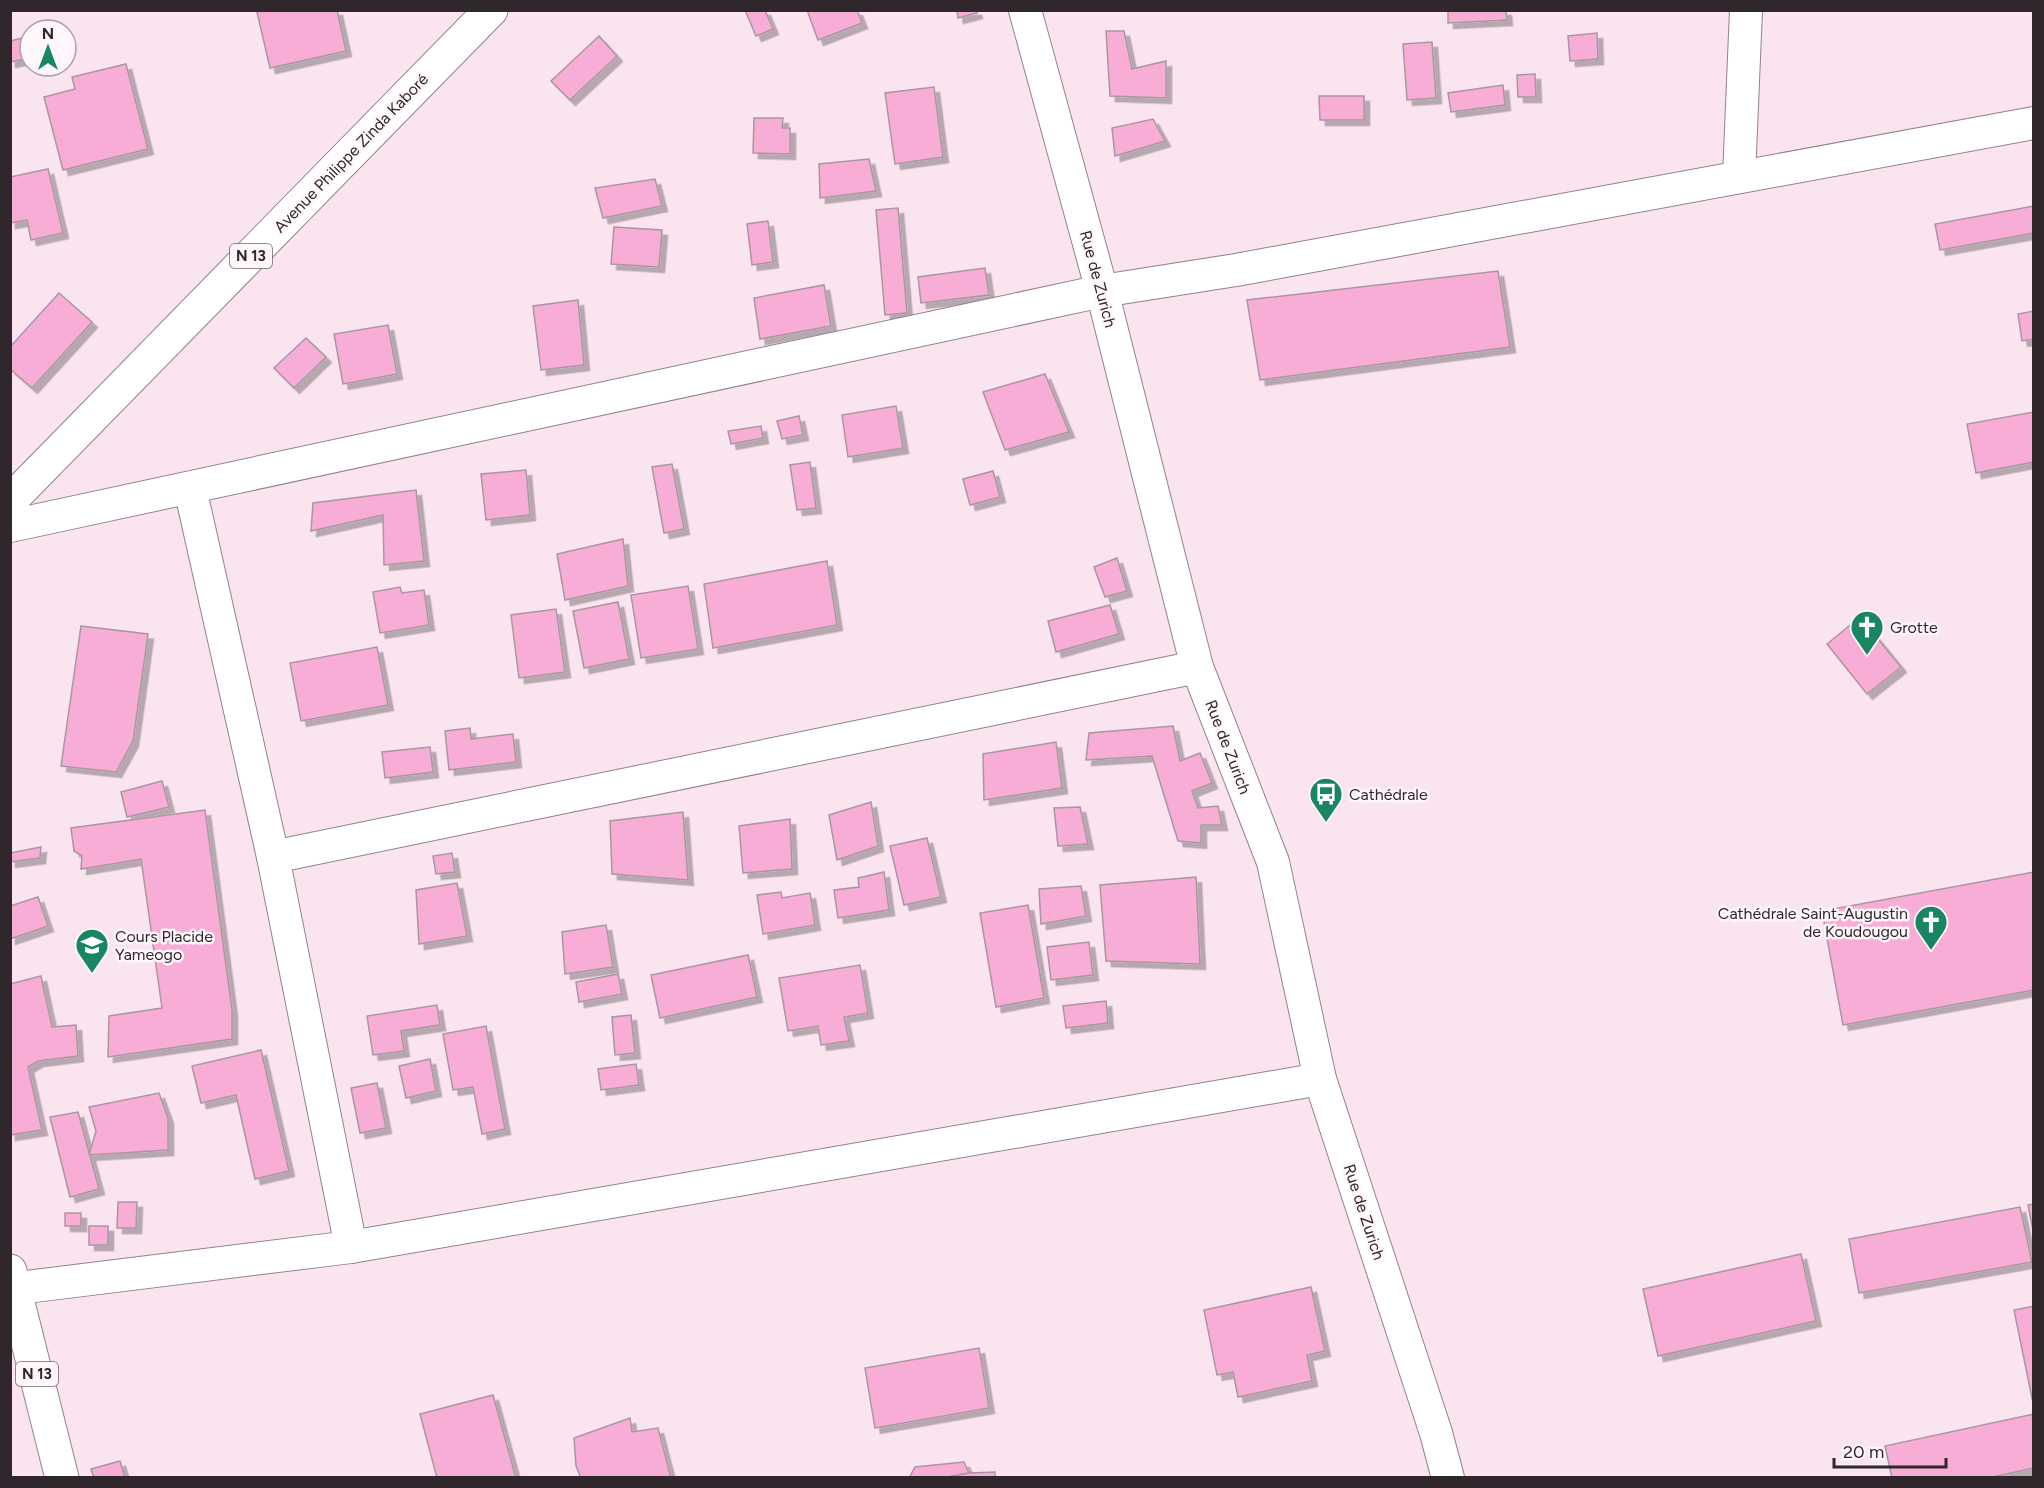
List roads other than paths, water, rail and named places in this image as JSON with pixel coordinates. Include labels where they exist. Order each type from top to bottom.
[{"type":"main road","name":"Avenue Philippe Zinda Kaboré","points":[[10,501],[491,10]]},
{"type":"main road","name":"N 13","points":[[12,1282],[62,1478]]},
{"type":"street","name":"Rue de Zurich","points":[[1025,10],[1102,291],[1197,667],[1273,862],[1320,1079],[1436,1433],[1448,1478]]},
{"type":"street","points":[[1739,177],[1746,10]]},
{"type":"street","points":[[10,526],[1102,291],[1236,270],[2034,123]]},
{"type":"street","points":[[190,488],[273,857],[351,1247]]},
{"type":"street","points":[[273,857],[1197,667]]},
{"type":"street","points":[[12,1282],[351,1247],[1320,1079]]},
{"type":"place","name":"Grotte","points":[[1867,656]]},
{"type":"place","name":"Cathédrale","points":[[1326,823]]},
{"type":"place","name":"Cathédrale Saint-Augustin de Koudougou","points":[[1931,951]]},
{"type":"place","name":"Cours Placide Yameogo","points":[[92,974]]}]
